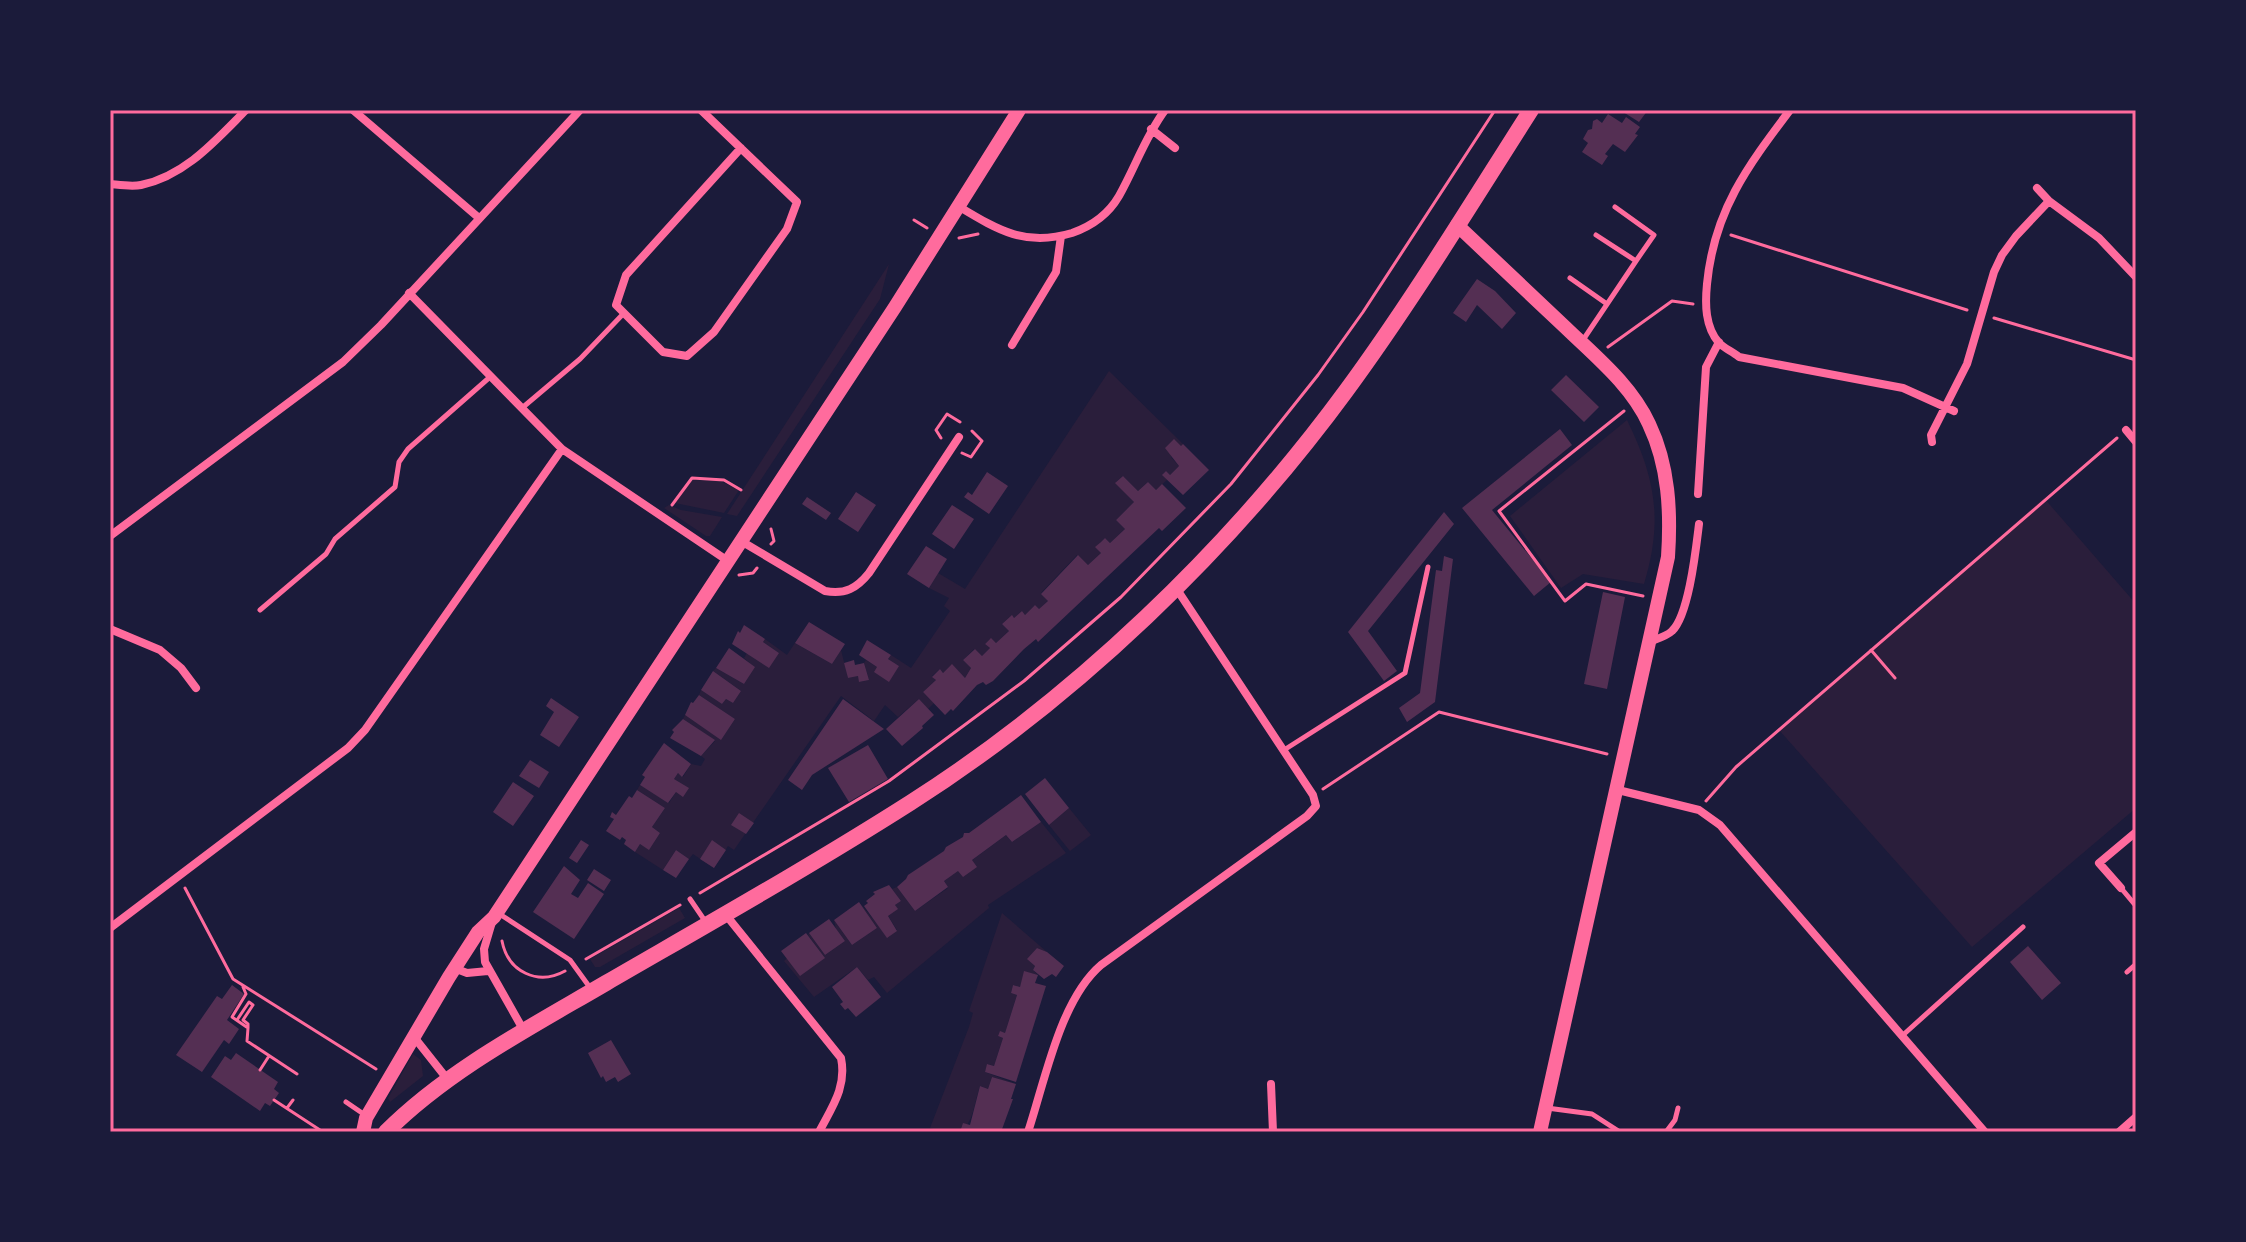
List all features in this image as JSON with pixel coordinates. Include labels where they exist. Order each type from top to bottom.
[{"type":"main road","points":[[386,1132],[449,1081],[524,1031],[913,801],[984,752],[1084,671],[1176,587],[1254,504],[1308,440],[1394,322],[1531,110]]},
{"type":"street","points":[[110,184],[139,186],[177,172],[209,147],[246,110]]},
{"type":"street","points":[[353,110],[479,218]]},
{"type":"street","points":[[110,536],[336,368],[580,110]]},
{"type":"street","points":[[701,110],[741,148],[797,202],[787,229],[714,332],[687,356],[663,352],[616,305],[626,275],[741,148]]},
{"type":"street","points":[[524,1031],[488,971],[484,954],[499,916],[593,763],[728,561],[1019,110]]},
{"type":"street","points":[[958,206],[1016,236],[1042,240],[1089,227],[1109,211],[1151,129],[1165,110]]},
{"type":"street","points":[[1790,110],[1725,206],[1710,259],[1705,306],[1710,326],[1719,342],[1739,357],[1903,388],[1950,409]]},
{"type":"street","points":[[1151,129],[1175,148]]},
{"type":"street","points":[[2037,188],[2049,201],[2099,238],[2136,277]]},
{"type":"street","points":[[1932,442],[1931,435],[1950,409],[1967,364],[2002,255],[2049,201]]},
{"type":"street","points":[[1457,225],[1596,357],[1636,401],[1649,424],[1662,460],[1670,510],[1668,557],[1540,1132]]},
{"type":"street","points":[[1012,345],[1056,272],[1061,236]]},
{"type":"street","points":[[409,293],[562,449],[728,561]]},
{"type":"street","points":[[1698,494],[1706,367],[1719,342]]},
{"type":"street","points":[[2126,430],[2136,442]]},
{"type":"street","points":[[741,541],[825,591],[838,593],[852,589],[869,573],[959,437]]},
{"type":"street","points":[[110,928],[348,748],[365,730],[562,449]]},
{"type":"street","points":[[1649,642],[1671,633],[1679,622],[1699,524]]},
{"type":"street","points":[[1028,1132],[1069,1008],[1085,980],[1101,965],[1307,816],[1316,806],[1313,795],[1176,587]]},
{"type":"street","points":[[110,629],[160,650],[181,668],[196,688]]},
{"type":"street","points":[[1618,790],[1699,810],[1720,825],[1985,1132]]},
{"type":"street","points":[[2121,888],[2099,863],[2136,832]]},
{"type":"street","points":[[725,914],[841,1058],[844,1072],[842,1089],[819,1132]]},
{"type":"street","points":[[363,1132],[367,1116],[454,968],[478,932],[499,916]]},
{"type":"street","points":[[454,968],[467,973],[488,971]]},
{"type":"street","points":[[414,1037],[449,1081]]},
{"type":"street","points":[[1271,1084],[1273,1132]]},
{"type":"street","points":[[2119,1132],[2136,1117]]},
{"type":"lane","points":[[1581,343],[1654,235],[1615,207]]},
{"type":"lane","points":[[1596,235],[1636,261]]},
{"type":"lane","points":[[1570,278],[1607,304]]},
{"type":"lane","points":[[521,409],[580,359],[624,313]]},
{"type":"lane","points":[[260,610],[326,554],[335,539],[395,487],[399,462],[408,449],[490,377]]},
{"type":"lane","points":[[1284,750],[1405,673],[1428,567]]},
{"type":"lane","points":[[2121,888],[2136,906]]},
{"type":"lane","points":[[690,899],[707,925]]},
{"type":"lane","points":[[499,916],[576,965],[592,991]]},
{"type":"lane","points":[[1902,1036],[2023,927]]},
{"type":"lane","points":[[2127,972],[2136,964]]},
{"type":"lane","points":[[346,1102],[367,1116]]},
{"type":"lane","points":[[1546,1107],[1592,1114],[1617,1131]]},
{"type":"lane","points":[[1666,1132],[1675,1120],[1678,1108]]},
{"type":"path","points":[[499,916],[503,947],[510,962],[526,975],[551,977],[868,795],[1045,664],[1121,597],[1231,484],[1318,375],[1363,312],[1495,110]]},
{"type":"path","points":[[914,220],[924,226]]},
{"type":"path","points":[[1717,230],[1981,315],[2136,360]]},
{"type":"path","points":[[955,241],[965,235],[981,235]]},
{"type":"path","points":[[1596,357],[1672,301],[1705,306]]},
{"type":"path","points":[[1636,401],[1499,511],[1565,601],[1586,584],[1658,600]]},
{"type":"path","points":[[941,443],[936,430],[945,416],[948,414],[960,422]]},
{"type":"path","points":[[957,457],[961,453],[971,457],[982,441],[971,430]]},
{"type":"path","points":[[1699,810],[1736,767],[2126,430]]},
{"type":"path","points":[[672,505],[692,478],[724,480],[741,490]]},
{"type":"path","points":[[771,524],[779,549]]},
{"type":"path","points":[[753,573],[774,541]]},
{"type":"path","points":[[733,579],[737,575],[768,571]]},
{"type":"path","points":[[1871,650],[1895,678]]},
{"type":"path","points":[[1313,795],[1439,712],[1623,758]]},
{"type":"path","points":[[178,876],[233,979],[390,1078]]},
{"type":"path","points":[[241,985],[246,994],[232,1017],[248,1028]]},
{"type":"path","points":[[237,1020],[249,1002],[253,1005],[243,1020],[248,1024],[247,1041],[297,1074]]},
{"type":"path","points":[[260,1070],[269,1056]]},
{"type":"path","points":[[274,1100],[323,1132]]},
{"type":"path","points":[[287,1108],[293,1100]]},
{"type":"shaded area","points":[[889,264],[880,299],[737,516],[727,514]]},
{"type":"shaded area","points":[[1109,371],[1183,444],[1171,457],[1179,466],[1170,475],[1166,471],[1163,474],[1167,480],[1156,490],[1148,482],[1138,491],[1123,476],[1116,482],[1134,502],[1116,520],[1125,529],[1110,543],[1105,538],[1096,547],[1101,553],[1088,565],[1077,555],[1041,593],[1048,601],[1039,609],[1035,605],[1025,615],[1022,611],[1014,618],[1011,616],[1002,624],[1009,631],[996,643],[990,639],[985,644],[990,648],[982,656],[974,649],[963,660],[971,668],[965,678],[952,665],[943,673],[940,669],[932,676],[936,680],[923,692],[934,703],[928,709],[919,699],[898,717],[885,705],[874,721],[841,696],[734,850],[728,846],[714,868],[693,854],[689,859],[676,850],[663,870],[635,852],[640,844],[649,849],[660,833],[652,827],[665,808],[637,790],[640,785],[669,803],[676,792],[688,788],[674,779],[678,773],[683,777],[691,764],[701,766],[705,759],[701,756],[715,741],[683,719],[685,715],[721,739],[735,719],[699,695],[701,690],[722,704],[726,699],[733,703],[741,691],[713,671],[716,668],[744,684],[754,667],[744,658],[747,653],[779,653],[763,642],[765,639],[787,655],[795,643],[832,664],[841,650],[848,678],[858,676],[860,682],[869,680],[864,663],[866,660],[877,667],[899,666],[888,659],[891,655],[911,668],[950,611],[944,606],[949,598],[929,588],[938,573],[965,589]]},
{"type":"shaded area","points":[[1627,420],[1645,462],[1654,500],[1653,540],[1644,584],[1583,574],[1561,588],[1510,516]]},
{"type":"shaded area","points":[[692,480],[720,481],[739,490],[724,513],[675,503]]},
{"type":"shaded area","points":[[2044,498],[2136,604],[2136,808],[1972,947],[1779,730]]},
{"type":"shaded area","points":[[669,505],[722,517],[710,536],[706,536],[664,508]]},
{"type":"shaded area","points":[[1069,808],[1091,835],[1070,851],[1049,825]]},
{"type":"shaded area","points":[[1041,822],[1066,853],[988,905],[989,908],[887,993],[874,977],[868,980],[857,967],[814,997],[784,961],[787,958],[824,957],[809,933],[825,955],[845,941],[836,929],[834,920],[852,945],[877,928],[859,902],[888,937],[897,930],[888,916],[901,901],[892,889],[897,887],[915,911],[948,888],[944,881],[1006,835],[1012,842]]},
{"type":"shaded area","points":[[679,908],[685,918],[595,967],[590,959]]},
{"type":"shaded area","points":[[1002,913],[1047,952],[1037,948],[1028,959],[1038,975],[1025,972],[1020,987],[1013,985],[1011,993],[1017,995],[1005,1033],[1000,1032],[998,1036],[1003,1038],[994,1066],[988,1064],[985,1072],[1016,1084],[992,1077],[988,1089],[980,1086],[971,1117],[963,1129],[955,1132],[930,1128],[969,1027],[973,1013],[969,1011]]},
{"type":"shaded area","points":[[413,1054],[421,1060],[423,1076],[390,1102],[388,1098]]},
{"type":"building","points":[[1620,110],[1648,110],[1639,122]]},
{"type":"building","points":[[1608,114],[1622,123],[1626,117],[1640,127],[1635,134],[1638,135],[1625,152],[1613,144],[1605,154],[1608,156],[1602,165],[1582,152],[1588,143],[1583,139],[1592,129],[1593,121],[1597,119],[1602,123]]},
{"type":"building","points":[[1477,279],[1495,291],[1516,313],[1502,329],[1477,305],[1466,322],[1453,313]]},
{"type":"building","points":[[1566,375],[1599,407],[1584,422],[1551,390]]},
{"type":"building","points":[[1560,429],[1572,445],[1492,510],[1551,582],[1534,596],[1462,508]]},
{"type":"building","points":[[1174,439],[1209,470],[1183,495],[1162,475],[1166,471],[1170,475],[1179,466],[1165,448]]},
{"type":"building","points":[[987,472],[1008,486],[989,514],[964,497],[968,492],[972,495]]},
{"type":"building","points":[[1123,476],[1138,491],[1148,482],[1156,490],[1162,484],[1186,508],[1162,531],[1159,528],[1038,642],[1036,639],[1024,649],[993,681],[977,685],[953,711],[951,709],[945,715],[923,692],[936,680],[932,677],[940,669],[943,673],[952,664],[965,678],[971,668],[963,660],[975,649],[982,656],[990,648],[985,644],[991,638],[996,643],[1009,631],[1002,624],[1012,615],[1014,618],[1022,611],[1025,615],[1035,605],[1039,609],[1048,601],[1041,594],[1078,555],[1088,565],[1101,553],[1095,547],[1105,538],[1110,543],[1125,529],[1116,520],[1134,502],[1115,483]]},
{"type":"building","points":[[856,492],[876,505],[858,532],[838,519]]},
{"type":"building","points":[[807,497],[831,513],[826,520],[802,504]]},
{"type":"building","points":[[952,505],[974,519],[954,549],[932,534]]},
{"type":"building","points":[[1444,512],[1454,524],[1368,631],[1397,671],[1384,681],[1348,632]]},
{"type":"building","points":[[926,546],[947,559],[929,588],[907,574]]},
{"type":"building","points":[[1444,556],[1453,559],[1435,702],[1407,722],[1399,708],[1420,693],[1436,570],[1442,571]]},
{"type":"building","points":[[1603,592],[1625,597],[1607,689],[1584,684]]},
{"type":"building","points":[[809,622],[845,644],[832,664],[795,643]]},
{"type":"building","points":[[744,625],[779,653],[769,668],[732,644]]},
{"type":"building","points":[[867,640],[891,655],[888,659],[899,666],[889,682],[874,672],[877,667],[859,655]]},
{"type":"building","points":[[729,648],[755,667],[744,684],[716,668]]},
{"type":"building","points":[[854,660],[855,665],[864,663],[869,680],[859,682],[858,676],[848,678],[844,663]]},
{"type":"building","points":[[713,671],[741,691],[733,703],[726,699],[722,704],[701,690]]},
{"type":"building","points":[[699,695],[735,719],[721,740],[685,715],[691,702]]},
{"type":"building","points":[[551,698],[579,717],[559,747],[540,735],[554,712],[546,706]]},
{"type":"building","points":[[843,699],[884,729],[812,775],[802,790],[788,780]]},
{"type":"building","points":[[919,699],[934,715],[902,746],[886,729]]},
{"type":"building","points":[[683,719],[715,740],[701,756],[670,738],[674,732],[672,730]]},
{"type":"building","points":[[664,743],[691,764],[682,777],[678,773],[674,779],[689,788],[683,797],[676,792],[668,803],[640,785],[645,777],[642,775]]},
{"type":"building","points":[[868,745],[888,779],[849,802],[828,768]]},
{"type":"building","points":[[530,760],[549,772],[539,788],[519,776]]},
{"type":"building","points":[[1045,778],[1069,808],[1049,825],[1025,794]]},
{"type":"building","points":[[513,782],[534,796],[513,826],[493,812]]},
{"type":"building","points":[[637,790],[665,808],[652,827],[660,833],[649,850],[640,844],[635,852],[624,844],[626,840],[622,837],[620,840],[606,831],[614,819],[610,817],[612,812],[616,815]]},
{"type":"building","points":[[1021,795],[1041,822],[1012,842],[1006,835],[972,860],[977,867],[963,877],[958,871],[944,881],[948,887],[915,911],[897,887],[908,875],[963,837],[964,833],[969,833]]},
{"type":"building","points":[[739,813],[754,823],[746,834],[731,825]]},
{"type":"building","points":[[581,840],[589,845],[577,863],[569,858]]},
{"type":"building","points":[[712,840],[726,850],[714,868],[700,859]]},
{"type":"building","points":[[676,850],[689,859],[676,878],[663,870]]},
{"type":"building","points":[[564,866],[580,880],[571,894],[578,898],[588,883],[604,894],[574,939],[533,912]]},
{"type":"building","points":[[594,869],[611,880],[604,891],[587,880]]},
{"type":"building","points":[[889,885],[901,901],[895,905],[898,909],[888,916],[897,931],[887,938],[864,906],[875,894],[873,892]]},
{"type":"building","points":[[859,902],[877,928],[852,945],[834,920]]},
{"type":"building","points":[[829,919],[845,941],[825,955],[809,933]]},
{"type":"building","points":[[806,933],[825,958],[800,976],[781,951]]},
{"type":"building","points":[[2028,946],[2061,983],[2042,1000],[2010,962]]},
{"type":"building","points":[[1037,948],[1064,966],[1056,977],[1052,974],[1044,979],[1033,970],[1035,966],[1027,959]]},
{"type":"building","points":[[857,967],[881,997],[856,1017],[840,1004],[843,1002],[832,987]]},
{"type":"building","points":[[1024,971],[1038,975],[1035,983],[1046,986],[1016,1082],[985,1072],[987,1064],[994,1066],[1003,1038],[998,1036],[1000,1031],[1005,1033],[1017,995],[1011,993],[1013,985],[1020,987]]},
{"type":"building","points":[[232,985],[244,994],[227,1020],[239,1029],[229,1044],[224,1040],[202,1072],[176,1055],[217,996],[222,999]]},
{"type":"building","points":[[611,1040],[631,1074],[618,1082],[615,1077],[606,1082],[603,1076],[601,1078],[588,1053]]},
{"type":"building","points":[[236,1053],[278,1082],[274,1089],[279,1093],[270,1106],[265,1103],[260,1111],[211,1077],[225,1056],[231,1060]]},
{"type":"building","points":[[992,1077],[1016,1084],[1001,1132],[960,1132],[963,1123],[970,1125],[980,1086],[988,1089]]}]
